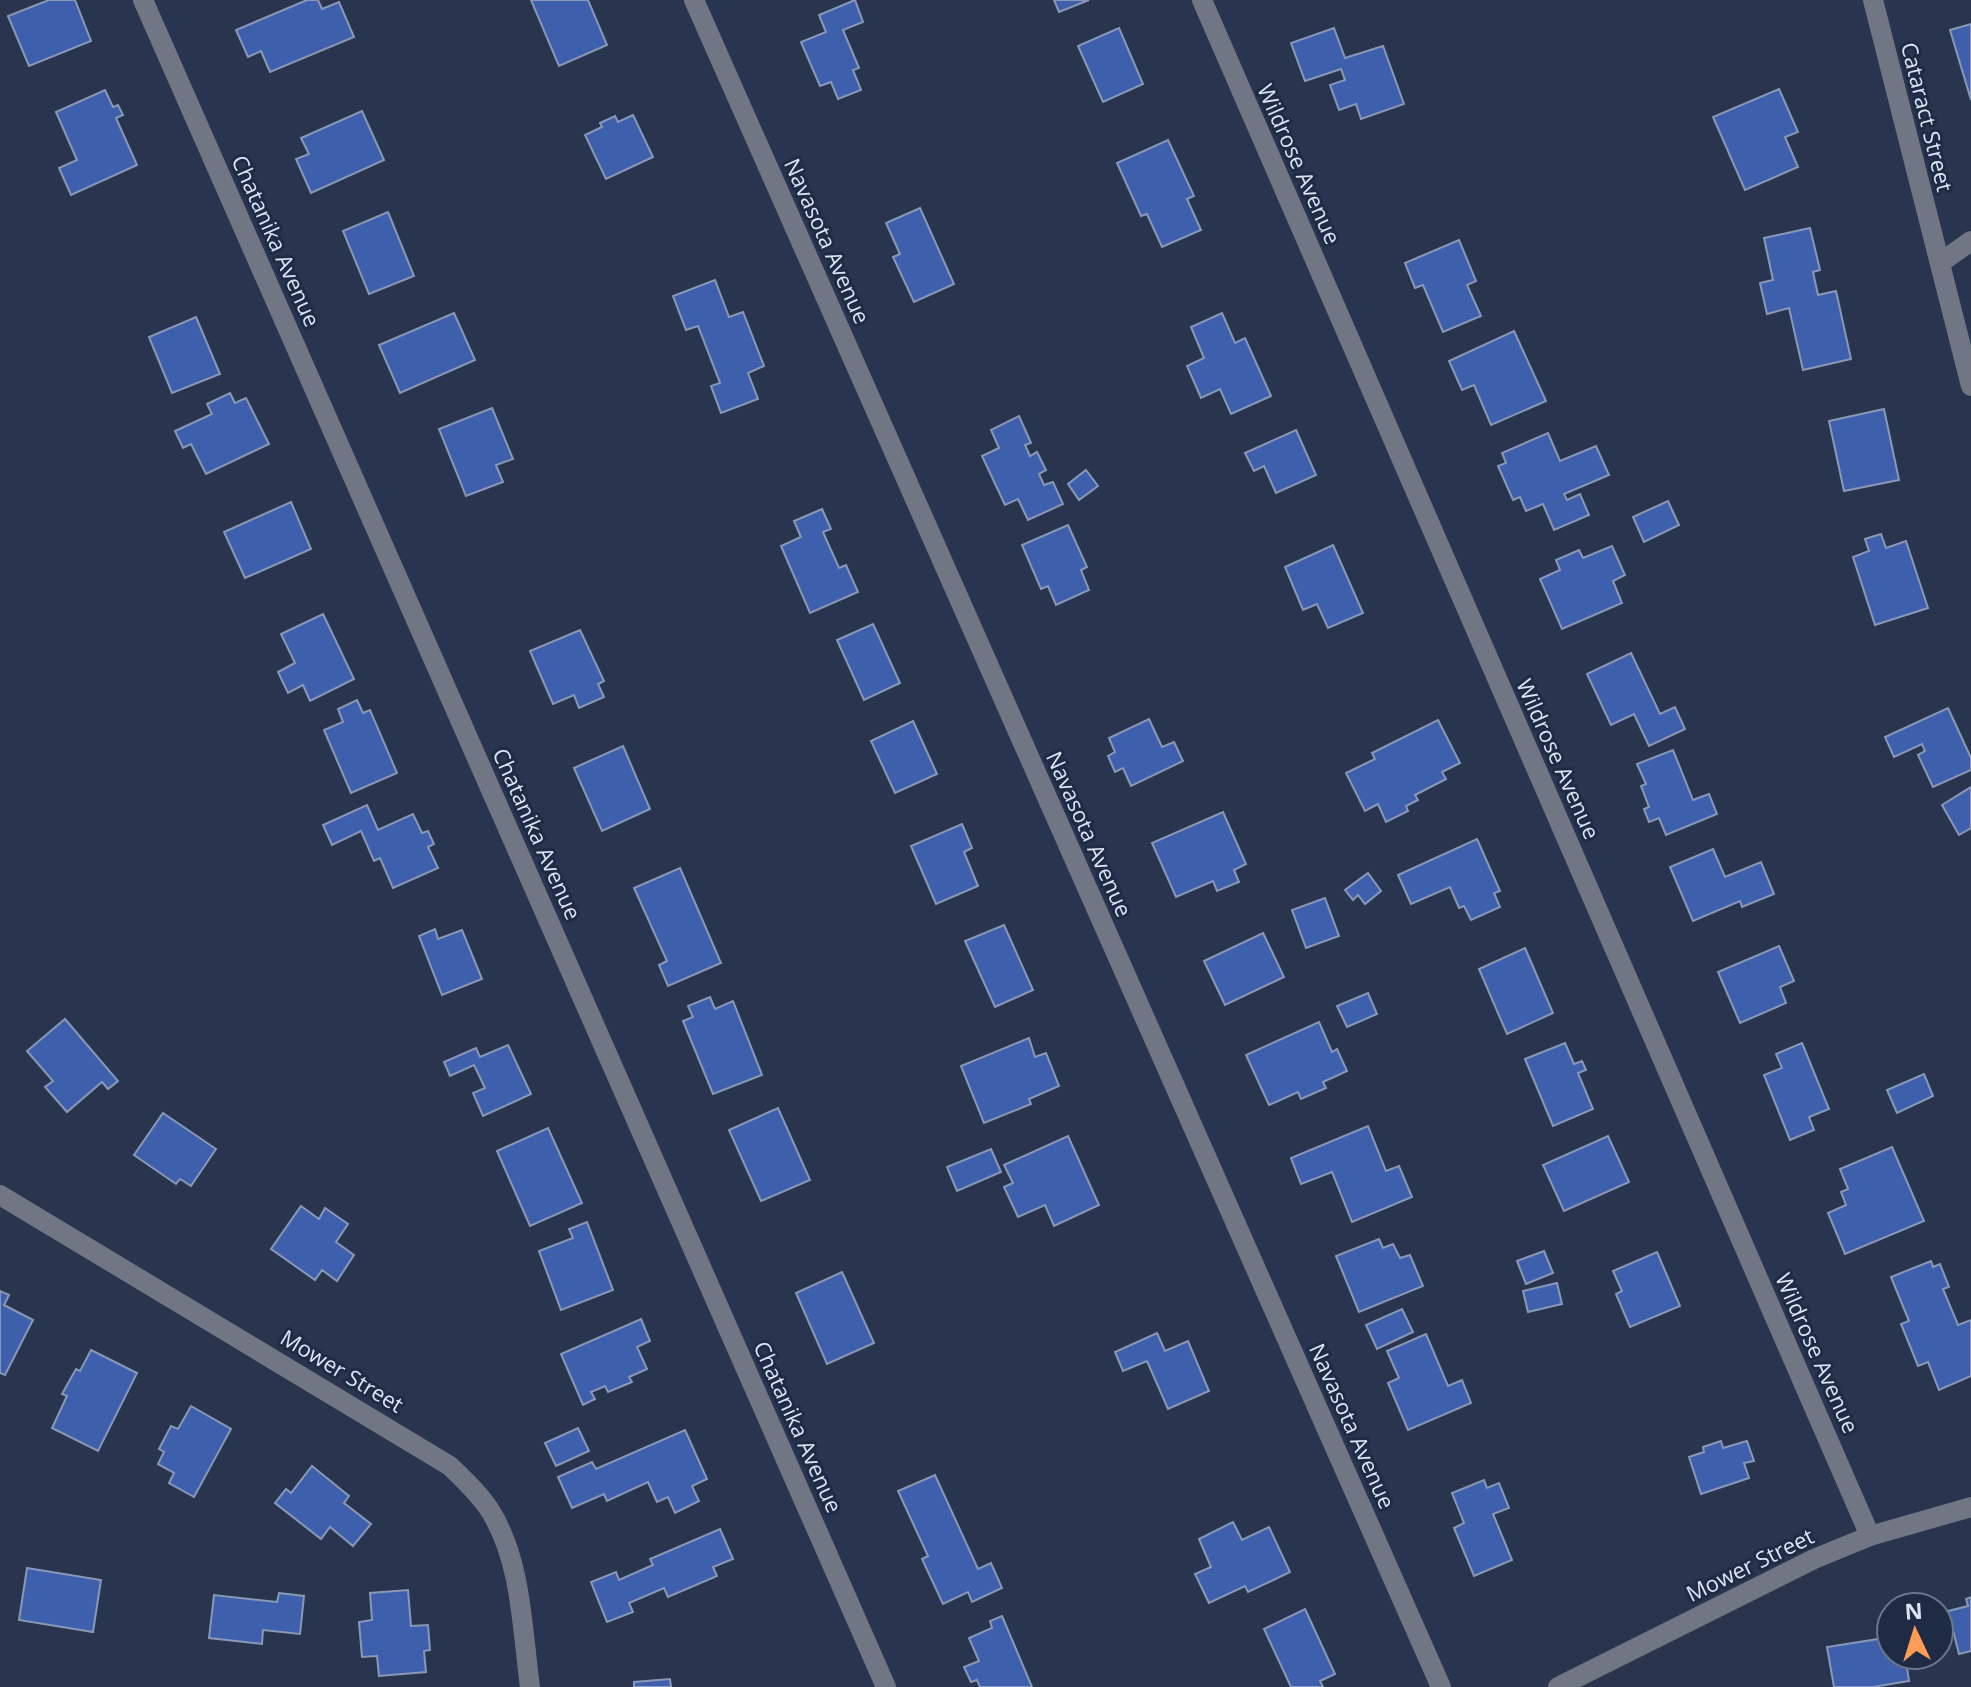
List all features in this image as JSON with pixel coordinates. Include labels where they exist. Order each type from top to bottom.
[{"type":"street","name":"Chatanika Avenue","points":[[143,0],[886,1687]]},
{"type":"street","name":"Navasota Avenue","points":[[694,0],[1441,1687]]},
{"type":"street","name":"Wildrose Avenue","points":[[1202,0],[1870,1536]]},
{"type":"street","name":"Cataract Street","points":[[1873,0],[1971,386]]},
{"type":"street","points":[[1940,263],[1971,241]]},
{"type":"street","name":"Mower Street","points":[[0,1195],[450,1466],[484,1503],[504,1540],[517,1590],[530,1687]]},
{"type":"street","name":"Mower Street","points":[[1558,1687],[1788,1572],[1870,1536],[1971,1507]]},
{"type":"building","points":[[49,0],[75,0],[91,41],[29,66],[8,16]]},
{"type":"building","points":[[307,0],[318,0],[322,9],[339,2],[354,37],[270,72],[261,51],[248,57],[236,30]]},
{"type":"building","points":[[531,0],[588,0],[607,45],[559,66]]},
{"type":"building","points":[[855,0],[863,22],[843,30],[859,68],[853,70],[861,90],[838,99],[831,82],[820,86],[801,42],[826,32],[819,15]]},
{"type":"building","points":[[1054,0],[1089,0],[1059,12]]},
{"type":"building","points":[[1971,24],[1971,100],[1950,30]]},
{"type":"building","points":[[1119,28],[1143,84],[1103,102],[1078,46]]},
{"type":"building","points":[[1334,28],[1345,58],[1383,46],[1404,104],[1361,119],[1356,104],[1339,110],[1330,85],[1345,80],[1341,69],[1305,81],[1291,43]]},
{"type":"building","points":[[1779,89],[1798,132],[1785,137],[1798,167],[1745,190],[1713,117]]},
{"type":"building","points":[[105,90],[113,107],[118,105],[123,115],[116,118],[137,165],[71,195],[59,168],[77,160],[56,112]]},
{"type":"building","points":[[362,111],[384,160],[311,193],[296,159],[309,154],[301,138]]},
{"type":"building","points":[[633,115],[653,157],[606,179],[585,135],[615,116],[618,122]]},
{"type":"building","points":[[1168,140],[1194,196],[1187,199],[1201,230],[1162,247],[1147,214],[1141,216],[1117,163]]},
{"type":"building","points":[[920,208],[954,284],[914,302],[893,257],[900,254],[886,223]]},
{"type":"building","points":[[388,212],[414,276],[369,294],[343,231]]},
{"type":"building","points":[[1810,228],[1820,270],[1813,272],[1818,295],[1836,291],[1851,359],[1803,370],[1789,308],[1767,314],[1760,283],[1773,280],[1764,238]]},
{"type":"building","points":[[1459,240],[1476,281],[1467,285],[1481,316],[1443,332],[1423,285],[1415,288],[1405,263]]},
{"type":"building","points":[[715,280],[729,317],[743,312],[764,366],[748,373],[758,399],[721,413],[711,386],[720,383],[698,326],[686,330],[673,296]]},
{"type":"building","points":[[454,313],[475,360],[400,393],[379,345]]},
{"type":"building","points":[[1222,313],[1235,343],[1245,338],[1271,396],[1231,414],[1220,389],[1201,398],[1187,366],[1204,358],[1191,327]]},
{"type":"building","points":[[196,317],[220,374],[172,393],[149,337]]},
{"type":"building","points":[[1514,331],[1546,401],[1491,425],[1474,385],[1462,390],[1449,361]]},
{"type":"building","points":[[230,393],[235,403],[246,398],[269,444],[206,474],[191,444],[183,448],[175,431],[212,414],[207,404]]},
{"type":"building","points":[[492,408],[513,459],[496,465],[503,482],[466,496],[439,429]]},
{"type":"building","points":[[1884,409],[1899,480],[1844,491],[1829,421]]},
{"type":"building","points":[[1019,416],[1031,443],[1025,445],[1030,456],[1037,452],[1046,470],[1039,474],[1044,485],[1053,482],[1063,504],[1028,520],[1018,499],[1005,505],[982,456],[999,448],[991,430]]},
{"type":"building","points":[[1296,430],[1316,475],[1276,493],[1264,466],[1254,471],[1245,453]]},
{"type":"building","points":[[1548,433],[1560,461],[1596,446],[1609,475],[1564,494],[1567,500],[1580,494],[1589,515],[1554,530],[1543,504],[1526,511],[1520,497],[1513,500],[1498,466],[1506,463],[1502,453]]},
{"type":"building","points":[[1086,470],[1098,486],[1079,500],[1068,484]]},
{"type":"building","points":[[1668,501],[1679,525],[1644,542],[1633,517]]},
{"type":"building","points":[[291,502],[311,549],[245,578],[224,532]]},
{"type":"building","points":[[822,509],[831,529],[823,532],[839,568],[846,565],[858,592],[810,613],[781,546],[801,537],[794,521]]},
{"type":"building","points":[[1068,525],[1087,567],[1081,570],[1089,590],[1056,605],[1048,586],[1041,589],[1022,545]]},
{"type":"building","points":[[1881,534],[1886,548],[1906,541],[1928,608],[1875,625],[1853,557],[1869,551],[1865,539]]},
{"type":"building","points":[[1333,545],[1363,613],[1328,628],[1317,604],[1303,610],[1285,567]]},
{"type":"building","points":[[1612,546],[1625,575],[1613,581],[1622,603],[1562,629],[1540,579],[1560,570],[1556,560],[1579,550],[1583,558]]},
{"type":"building","points":[[323,614],[354,679],[310,701],[303,685],[288,693],[278,672],[295,663],[281,634]]},
{"type":"building","points":[[873,624],[900,683],[864,700],[837,640]]},
{"type":"building","points":[[580,630],[604,681],[598,684],[604,697],[579,708],[574,695],[553,704],[530,651]]},
{"type":"building","points":[[1631,653],[1660,714],[1675,707],[1685,729],[1649,746],[1634,714],[1611,725],[1587,674]]},
{"type":"building","points":[[357,700],[363,713],[370,710],[397,773],[351,793],[324,730],[343,722],[338,709]]},
{"type":"building","points":[[1948,708],[1971,758],[1971,770],[1933,787],[1918,755],[1925,751],[1922,744],[1894,757],[1885,737]]},
{"type":"building","points":[[1149,719],[1162,747],[1174,742],[1183,761],[1131,786],[1123,768],[1115,772],[1108,756],[1115,752],[1109,738]]},
{"type":"building","points":[[1438,720],[1460,763],[1442,772],[1446,779],[1415,795],[1418,800],[1406,806],[1408,811],[1386,822],[1378,804],[1365,811],[1346,773],[1375,759],[1372,753]]},
{"type":"building","points":[[913,721],[937,774],[895,793],[871,741]]},
{"type":"building","points":[[623,746],[650,809],[602,831],[574,768]]},
{"type":"building","points":[[1673,750],[1693,800],[1709,794],[1717,814],[1666,835],[1659,818],[1649,822],[1644,809],[1649,807],[1641,786],[1646,784],[1637,764]]},
{"type":"building","points":[[1971,787],[1971,828],[1959,835],[1942,805]]},
{"type":"building","points":[[367,805],[378,830],[413,814],[422,833],[428,831],[434,844],[428,847],[438,868],[393,888],[380,858],[374,861],[361,831],[332,845],[323,825]]},
{"type":"building","points":[[1223,812],[1246,864],[1234,870],[1239,882],[1217,891],[1213,881],[1176,897],[1152,843]]},
{"type":"building","points":[[962,824],[972,848],[964,852],[978,886],[936,904],[911,846]]},
{"type":"building","points":[[1477,839],[1500,891],[1494,893],[1500,907],[1471,920],[1464,906],[1459,908],[1450,887],[1411,904],[1398,875]]},
{"type":"building","points":[[1713,849],[1725,877],[1761,862],[1774,894],[1742,907],[1740,901],[1693,921],[1670,867]]},
{"type":"building","points":[[680,868],[721,963],[668,986],[659,965],[667,961],[634,888]]},
{"type":"building","points":[[1368,873],[1381,891],[1365,904],[1358,895],[1353,900],[1345,890]]},
{"type":"building","points":[[1325,898],[1339,936],[1306,948],[1292,910]]},
{"type":"building","points":[[1004,925],[1033,990],[995,1007],[965,941]]},
{"type":"building","points":[[435,929],[438,939],[462,930],[482,979],[442,995],[419,936]]},
{"type":"building","points":[[1263,933],[1284,977],[1225,1005],[1204,961]]},
{"type":"building","points":[[1779,946],[1794,981],[1780,987],[1786,1003],[1740,1023],[1718,972]]},
{"type":"building","points":[[1525,948],[1553,1013],[1507,1034],[1479,969]]},
{"type":"building","points":[[1368,993],[1377,1014],[1347,1027],[1337,1006]]},
{"type":"building","points":[[710,997],[715,1009],[733,1001],[762,1075],[713,1094],[683,1021],[693,1017],[688,1006]]},
{"type":"building","points":[[65,1019],[118,1081],[108,1089],[102,1082],[67,1112],[45,1087],[53,1081],[27,1051]]},
{"type":"building","points":[[1319,1022],[1332,1052],[1337,1049],[1347,1071],[1323,1082],[1326,1088],[1301,1099],[1298,1092],[1269,1105],[1246,1055]]},
{"type":"building","points":[[1029,1038],[1035,1057],[1046,1053],[1059,1086],[1029,1099],[1031,1104],[984,1123],[961,1066]]},
{"type":"building","points":[[1565,1043],[1574,1064],[1582,1061],[1586,1070],[1578,1073],[1593,1109],[1553,1126],[1525,1059]]},
{"type":"building","points":[[1802,1043],[1829,1109],[1809,1117],[1814,1130],[1790,1140],[1764,1075],[1782,1068],[1776,1054]]},
{"type":"building","points":[[508,1045],[531,1094],[483,1116],[473,1093],[485,1088],[474,1065],[450,1076],[444,1062],[476,1048],[480,1057]]},
{"type":"building","points":[[1924,1074],[1933,1096],[1897,1113],[1887,1090]]},
{"type":"building","points":[[778,1108],[810,1180],[761,1201],[729,1130]]},
{"type":"building","points":[[163,1113],[216,1149],[191,1186],[180,1179],[176,1184],[134,1155]]},
{"type":"building","points":[[1368,1126],[1386,1171],[1399,1166],[1412,1197],[1352,1222],[1332,1172],[1301,1184],[1291,1158]]},
{"type":"building","points":[[548,1128],[582,1203],[530,1226],[497,1151]]},
{"type":"building","points":[[1068,1136],[1099,1205],[1054,1226],[1045,1205],[1018,1217],[1004,1187],[1013,1183],[1004,1165]]},
{"type":"building","points":[[1608,1136],[1629,1182],[1564,1211],[1543,1165]]},
{"type":"building","points":[[1892,1147],[1924,1221],[1845,1254],[1828,1213],[1846,1205],[1841,1192],[1848,1189],[1840,1169]]},
{"type":"building","points":[[991,1149],[1001,1172],[957,1191],[947,1167]]},
{"type":"building","points":[[301,1206],[319,1219],[325,1208],[348,1224],[336,1242],[354,1255],[337,1281],[322,1270],[315,1280],[271,1249]]},
{"type":"building","points":[[587,1222],[613,1290],[561,1310],[539,1251],[573,1238],[569,1229]]},
{"type":"building","points":[[1379,1239],[1383,1248],[1393,1244],[1400,1258],[1410,1255],[1423,1286],[1359,1312],[1336,1256]]},
{"type":"building","points":[[1544,1251],[1553,1273],[1526,1284],[1517,1261]]},
{"type":"building","points":[[1657,1252],[1680,1306],[1630,1327],[1616,1294],[1622,1291],[1613,1271]]},
{"type":"building","points":[[1931,1261],[1933,1267],[1940,1264],[1949,1287],[1943,1289],[1958,1325],[1971,1320],[1971,1376],[1939,1390],[1928,1362],[1918,1366],[1901,1324],[1909,1321],[1891,1277]]},
{"type":"building","points":[[842,1272],[874,1343],[827,1364],[796,1293]]},
{"type":"building","points":[[1557,1283],[1562,1304],[1528,1312],[1523,1291]]},
{"type":"building","points":[[0,1291],[9,1295],[4,1305],[33,1320],[5,1375],[0,1373]]},
{"type":"building","points":[[1402,1309],[1413,1332],[1377,1349],[1366,1325]]},
{"type":"building","points":[[641,1319],[650,1341],[637,1347],[647,1369],[629,1377],[632,1382],[608,1392],[605,1386],[591,1392],[595,1399],[583,1405],[561,1354]]},
{"type":"building","points":[[1157,1333],[1165,1351],[1188,1341],[1209,1391],[1168,1409],[1147,1361],[1123,1371],[1115,1352]]},
{"type":"building","points":[[1426,1334],[1448,1386],[1462,1380],[1471,1403],[1408,1430],[1388,1383],[1399,1378],[1387,1351]]},
{"type":"building","points":[[91,1350],[137,1373],[98,1451],[52,1428],[67,1396],[62,1394]]},
{"type":"building","points":[[191,1406],[231,1429],[194,1497],[169,1483],[174,1473],[158,1464],[164,1452],[159,1449],[171,1426],[178,1429]]},
{"type":"building","points":[[578,1428],[589,1451],[556,1466],[545,1443]]},
{"type":"building","points":[[685,1430],[707,1479],[692,1486],[699,1501],[675,1513],[668,1497],[657,1502],[648,1482],[607,1501],[604,1494],[572,1508],[558,1477],[592,1462],[596,1469]]},
{"type":"building","points":[[1721,1441],[1723,1448],[1747,1441],[1754,1461],[1744,1463],[1749,1478],[1701,1494],[1689,1457],[1704,1452],[1703,1447]]},
{"type":"building","points":[[312,1466],[349,1496],[344,1503],[371,1524],[353,1546],[330,1527],[321,1539],[275,1503],[286,1489],[291,1493]]},
{"type":"building","points":[[935,1475],[978,1569],[991,1563],[1002,1588],[972,1602],[968,1592],[943,1604],[922,1559],[928,1556],[898,1491]]},
{"type":"building","points":[[1484,1480],[1487,1488],[1499,1483],[1509,1508],[1493,1514],[1512,1560],[1474,1576],[1454,1528],[1464,1523],[1452,1493]]},
{"type":"building","points":[[1233,1522],[1242,1540],[1269,1527],[1290,1572],[1248,1592],[1245,1586],[1209,1603],[1195,1574],[1211,1567],[1199,1539]]},
{"type":"building","points":[[720,1529],[733,1559],[713,1567],[717,1576],[668,1597],[664,1588],[629,1603],[633,1612],[607,1622],[591,1582],[616,1572],[619,1580],[653,1565],[650,1559]]},
{"type":"building","points":[[27,1568],[101,1580],[93,1632],[19,1620]]},
{"type":"building","points":[[408,1590],[411,1626],[428,1625],[430,1650],[424,1651],[426,1672],[379,1676],[377,1656],[362,1657],[359,1622],[372,1620],[370,1593]]},
{"type":"building","points":[[279,1593],[304,1596],[300,1634],[263,1630],[262,1644],[209,1638],[214,1595],[277,1602]]},
{"type":"building","points":[[1971,1597],[1971,1651],[1959,1654],[1955,1638],[1955,1609],[1968,1606],[1966,1599]]},
{"type":"building","points":[[1305,1609],[1335,1674],[1320,1681],[1323,1687],[1291,1687],[1264,1629]]},
{"type":"building","points":[[1002,1616],[1032,1687],[980,1687],[977,1680],[971,1682],[964,1667],[979,1661],[969,1638],[992,1628],[990,1621]]},
{"type":"building","points":[[1875,1640],[1875,1671],[1907,1671],[1909,1681],[1873,1687],[1834,1687],[1827,1647]]},
{"type":"building","points":[[670,1679],[671,1687],[634,1687],[634,1682]]}]
